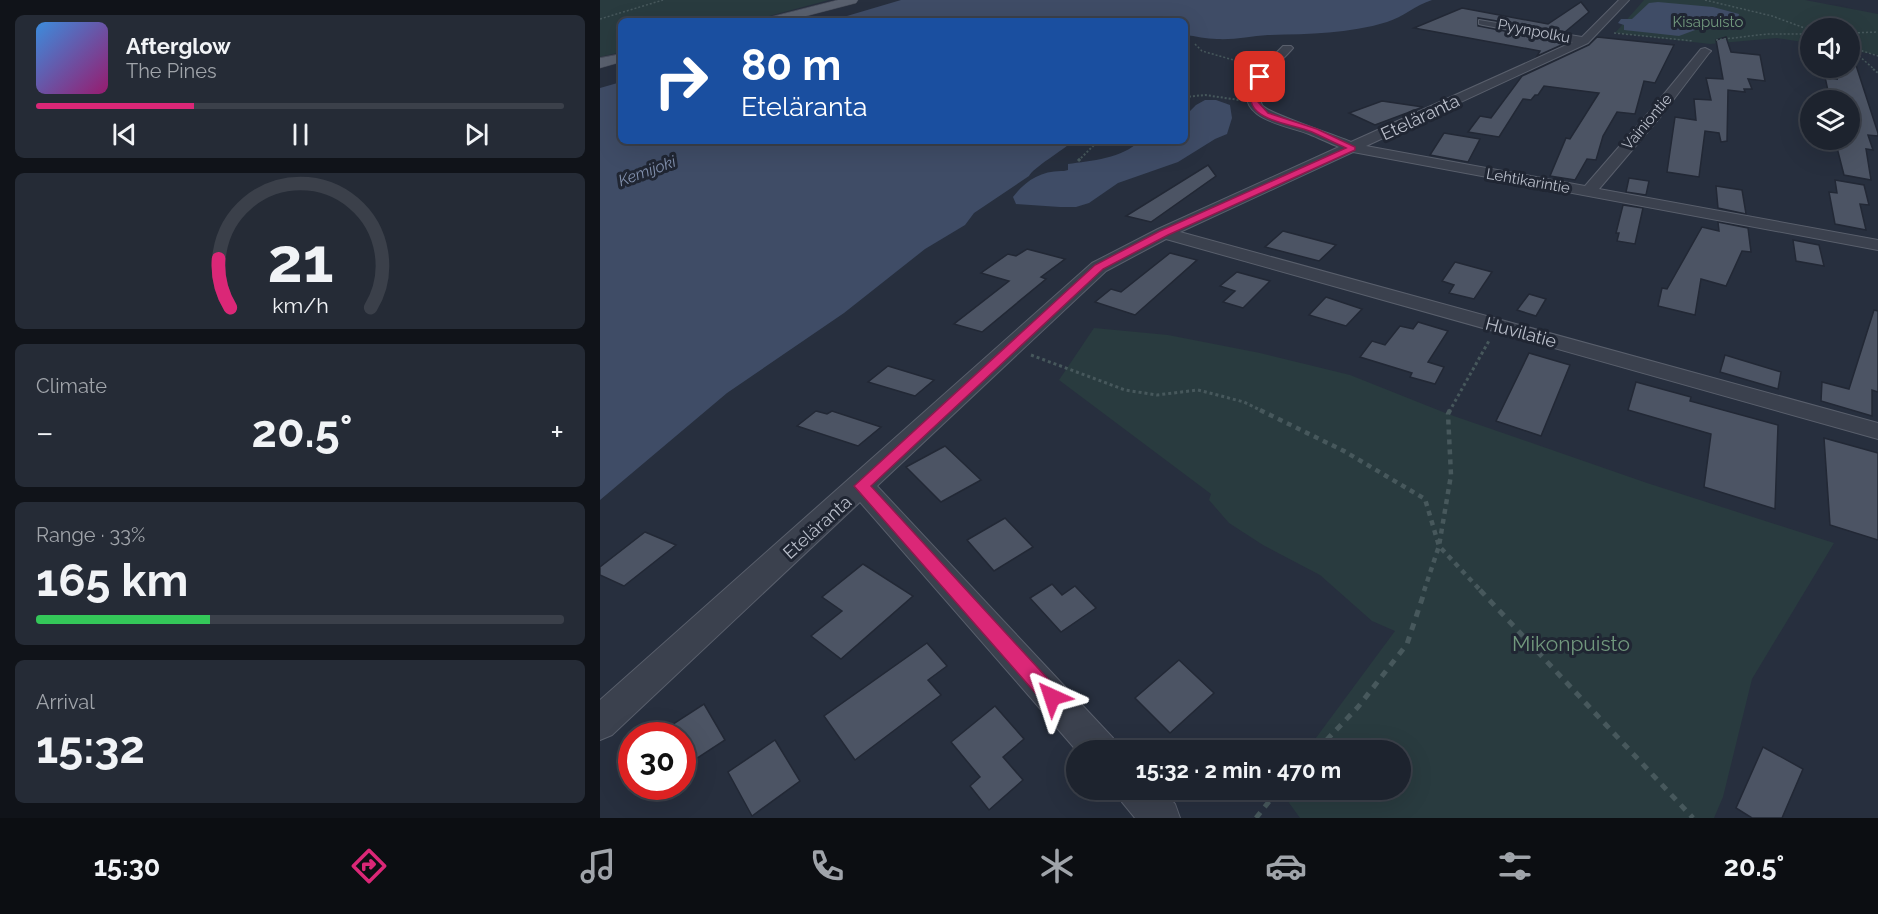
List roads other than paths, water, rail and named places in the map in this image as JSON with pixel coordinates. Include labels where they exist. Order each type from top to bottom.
[{"type":"main road","points":[[783,18],[852,0]]},
{"type":"main road","points":[[600,63],[618,59]]},
{"type":"street","name":"Eteläranta","points":[[600,723],[1099,267],[1164,233],[1584,41],[1624,0]]},
{"type":"street","name":"Pyynpolku","points":[[1483,22],[1584,41]]},
{"type":"street","name":"Lehtikarintie","points":[[1287,48],[1282,56],[1266,66],[1254,88],[1256,107],[1265,115],[1314,130],[1353,148],[1878,245]]},
{"type":"street","name":"Vainiontie","points":[[1588,192],[1656,113],[1705,51]]},
{"type":"street","name":"Huvilatie","points":[[1164,233],[1878,431]]},
{"type":"street","points":[[862,486],[1091,740]]},
{"type":"street","points":[[1145,800],[1161,818]]},
{"type":"water","points":[[901,0],[1432,0],[1393,20],[1358,29],[1230,39],[1188,35],[1188,18],[840,18]]},
{"type":"water","points":[[1649,3],[1713,7],[1739,14],[1738,18],[1723,25],[1706,26],[1679,36],[1624,30],[1624,25],[1618,23],[1621,19],[1632,19]]},
{"type":"water","name":"Kemijoki","points":[[618,83],[618,144],[1069,144],[1036,168],[1029,176],[974,213],[965,225],[925,249],[844,313],[727,393],[600,500],[600,88]]},
{"type":"water","points":[[1205,100],[1216,100],[1230,105],[1232,118],[1227,134],[1178,162],[1118,183],[1089,203],[1076,207],[1016,204],[1013,197],[1029,181],[1049,172],[1068,170],[1068,164],[1116,155],[1136,144],[1188,144],[1188,113]]},
{"type":"park label","name":"Kisapuisto","points":[[1708,22]]},
{"type":"park label","name":"Mikonpuisto","points":[[1571,643]]}]
